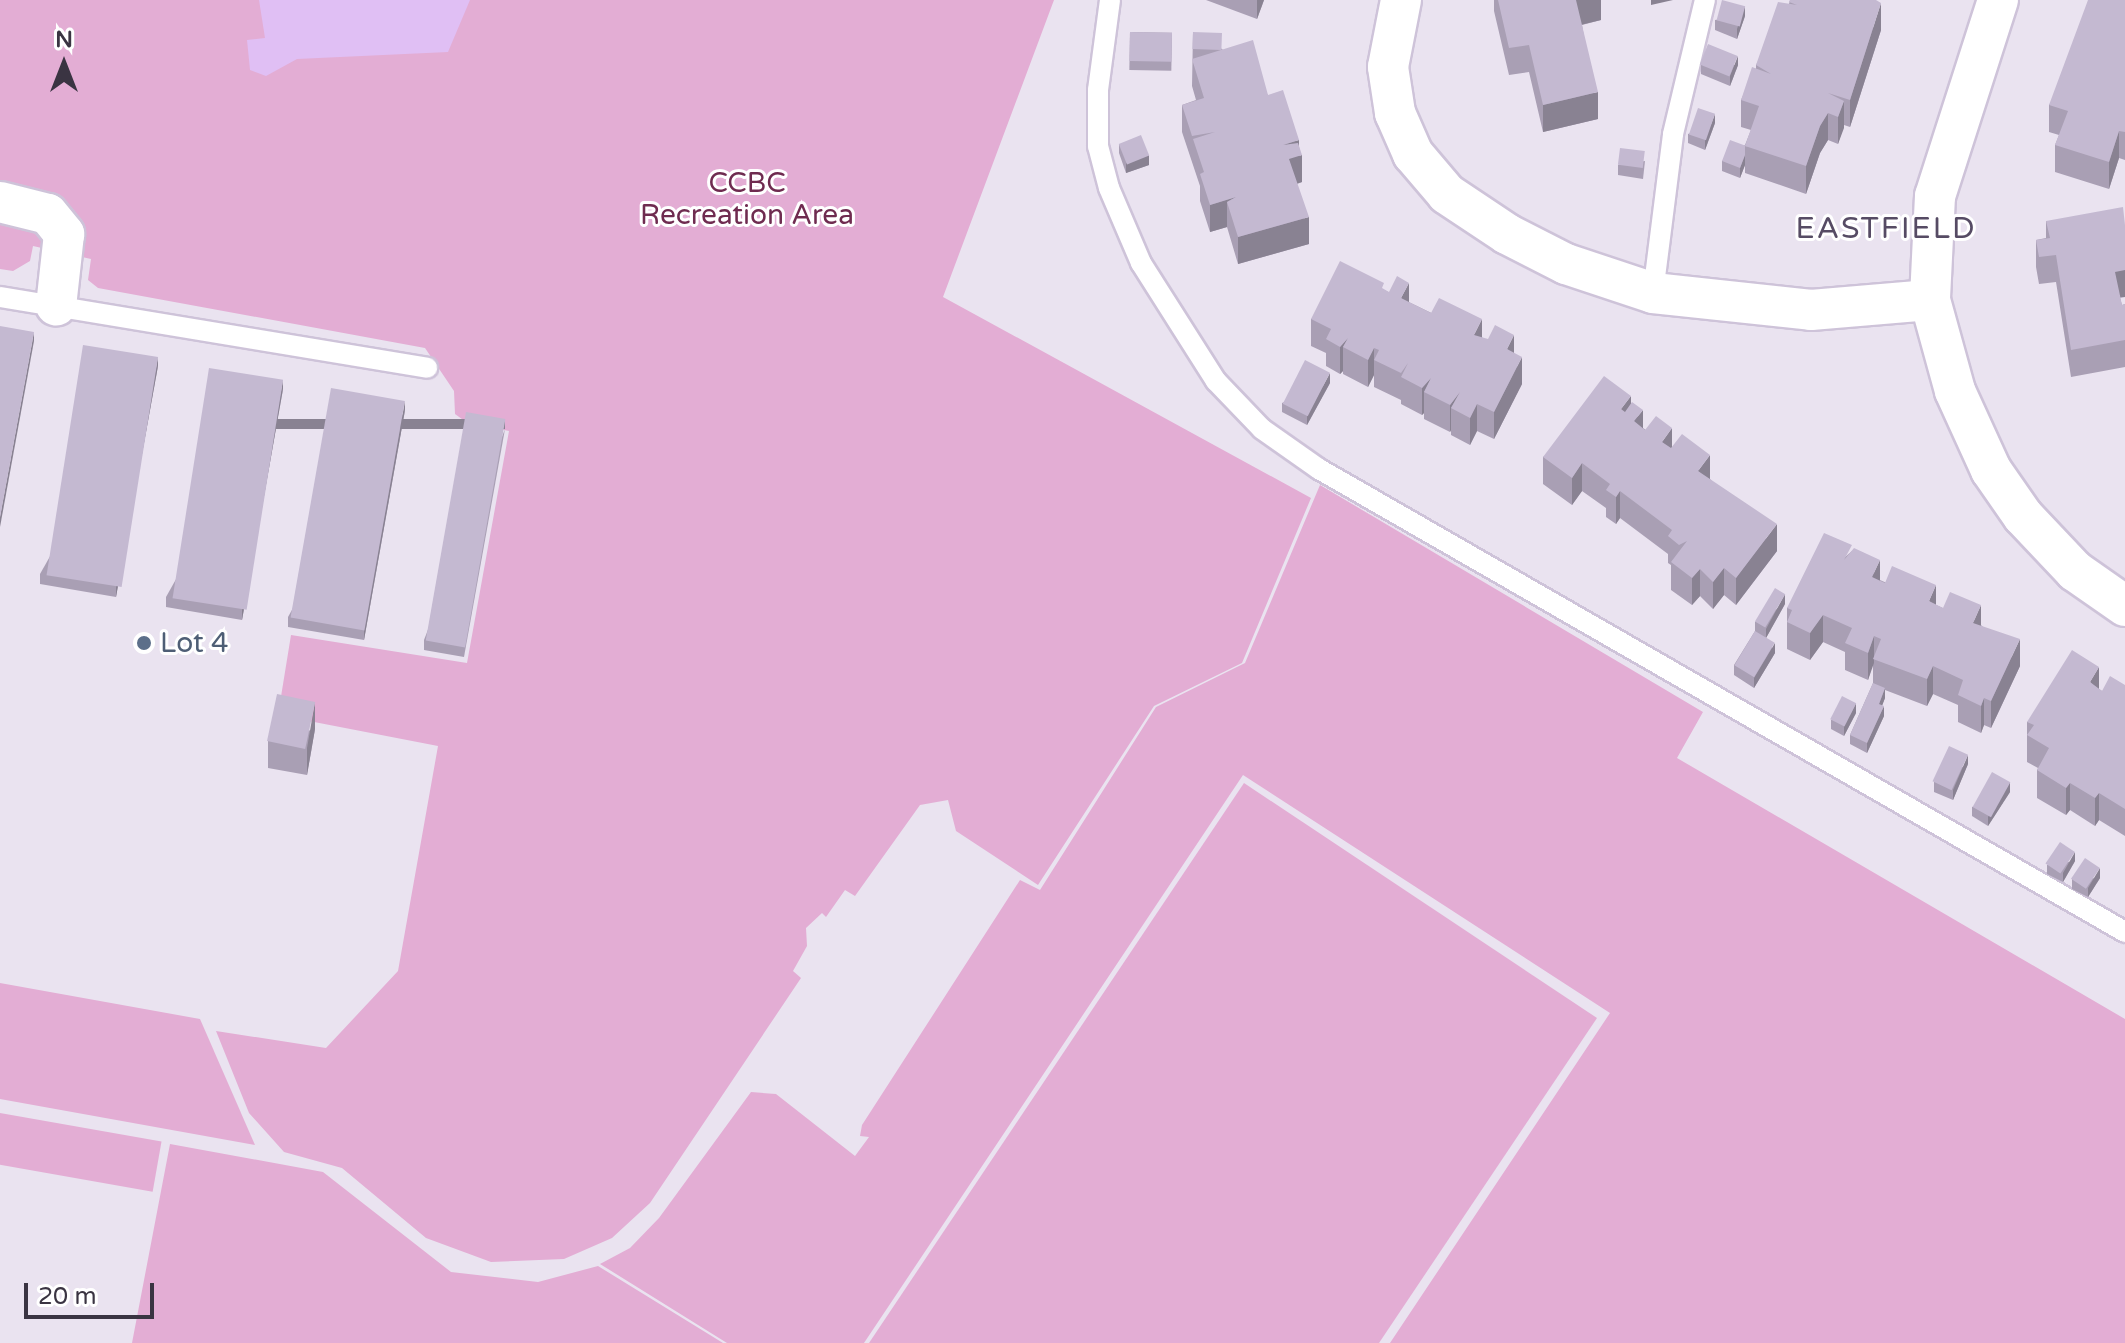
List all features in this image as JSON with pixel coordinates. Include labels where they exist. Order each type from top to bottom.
[{"type":"street","points":[[1401,0],[1388,67],[1395,113],[1413,154],[1438,184],[1507,234],[1566,264],[1653,293],[1811,310],[1930,300]]},
{"type":"street","points":[[1998,0],[1935,196],[1930,300],[1955,391],[1991,470],[2023,516],[2075,571],[2125,606]]},
{"type":"street","points":[[0,202],[48,214],[64,234],[56,306]]},
{"type":"lane","points":[[1110,0],[1098,90],[1098,146],[1109,188],[1141,263],[1216,381],[1262,429],[1319,469],[2125,932]]},
{"type":"lane","points":[[1653,293],[1673,134],[1705,0]]},
{"type":"lane","points":[[0,297],[427,368]]},
{"type":"green space","name":"CCBC Recreation Area","points":[[0,0],[1054,0],[943,297],[1311,498],[1242,663],[1154,706],[1038,885],[956,831],[948,800],[920,805],[855,896],[845,890],[826,917],[822,913],[806,928],[807,946],[793,971],[801,978],[650,1203],[612,1238],[564,1259],[491,1262],[426,1238],[342,1168],[284,1152],[249,1113],[216,1031],[326,1048],[398,971],[438,746],[278,715],[291,635],[467,663],[509,431],[466,422],[455,414],[454,391],[425,348],[98,288],[88,280],[91,259],[33,246],[30,261],[13,271],[0,269]]},
{"type":"green space","points":[[1320,485],[1703,712],[1677,758],[2125,1019],[2125,1343],[1390,1343],[1610,1013],[1243,775],[864,1343],[727,1343],[600,1264],[630,1248],[659,1218],[751,1092],[776,1094],[855,1156],[869,1137],[860,1136],[862,1125],[1020,880],[1040,890],[1156,707],[1245,663]]},
{"type":"green space","points":[[1244,783],[1597,1018],[1379,1343],[869,1343]]},
{"type":"green space","points":[[0,983],[200,1019],[255,1145],[0,1099]]},
{"type":"green space","points":[[0,1113],[162,1141],[153,1192],[0,1165]]},
{"type":"green space","points":[[170,1144],[323,1172],[451,1272],[538,1282],[598,1266],[723,1343],[132,1343]]},
{"type":"sand","points":[[259,0],[470,0],[448,52],[297,59],[266,76],[250,70],[247,40],[265,38]]},
{"type":"building","points":[[1498,0],[1576,0],[1598,92],[1543,105],[1529,45],[1509,48]]},
{"type":"building","points":[[1722,0],[1745,6],[1740,26],[1717,20]]},
{"type":"building","points":[[1790,0],[1876,0],[1881,3],[1850,100],[1828,93],[1844,101],[1838,117],[1828,113],[1820,126],[1806,166],[1745,146],[1759,106],[1741,100],[1752,67],[1771,74],[1756,65],[1778,2],[1797,5]]},
{"type":"building","points":[[2088,0],[2125,0],[2125,132],[2119,131],[2109,162],[2055,145],[2068,111],[2049,105]]},
{"type":"building","points":[[1130,32],[1172,33],[1171,62],[1129,61]]},
{"type":"building","points":[[1193,32],[1222,33],[1221,50],[1192,49]]},
{"type":"building","points":[[1253,40],[1268,95],[1283,90],[1299,140],[1283,145],[1298,143],[1302,155],[1289,159],[1309,217],[1238,237],[1227,202],[1236,197],[1210,205],[1200,174],[1204,172],[1193,139],[1215,132],[1192,136],[1182,105],[1204,98],[1192,59]]},
{"type":"building","points":[[1708,44],[1738,56],[1729,76],[1700,64]]},
{"type":"building","points":[[1698,108],[1715,114],[1706,140],[1689,134]]},
{"type":"building","points":[[1141,135],[1149,155],[1127,164],[1119,144]]},
{"type":"building","points":[[1730,140],[1749,147],[1745,146],[1740,168],[1722,161]]},
{"type":"building","points":[[1620,148],[1645,151],[1643,168],[1618,165]]},
{"type":"building","points":[[2123,207],[2125,270],[2115,272],[2122,305],[2125,304],[2125,340],[2071,350],[2056,255],[2039,257],[2036,240],[2050,238],[2046,221]]},
{"type":"building","points":[[1340,261],[1384,283],[1382,288],[1389,292],[1397,276],[1409,283],[1401,298],[1431,313],[1439,298],[1482,319],[1474,335],[1488,339],[1495,325],[1514,335],[1507,349],[1522,357],[1494,412],[1477,404],[1470,418],[1451,408],[1460,392],[1450,405],[1424,392],[1431,378],[1422,388],[1401,377],[1408,363],[1401,373],[1374,360],[1379,350],[1374,348],[1368,360],[1343,347],[1348,338],[1340,347],[1326,339],[1331,329],[1311,319]]},
{"type":"building","points":[[0,326],[34,332],[0,517]]},
{"type":"building","points":[[83,345],[158,357],[122,587],[47,575]]},
{"type":"building","points":[[1305,360],[1330,373],[1308,416],[1283,404]]},
{"type":"building","points":[[209,368],[283,380],[247,610],[173,598]]},
{"type":"building","points":[[1604,376],[1631,396],[1621,409],[1625,412],[1632,402],[1643,410],[1634,421],[1645,430],[1656,416],[1672,428],[1662,442],[1671,448],[1682,434],[1710,455],[1698,471],[1777,524],[1736,578],[1724,568],[1713,582],[1700,569],[1692,578],[1671,562],[1687,541],[1679,545],[1668,536],[1672,530],[1620,491],[1616,497],[1606,490],[1610,484],[1582,463],[1572,478],[1543,457]]},
{"type":"building","points":[[331,388],[405,401],[364,630],[291,617]]},
{"type":"building","points":[[466,412],[505,419],[465,647],[426,640]]},
{"type":"building","points":[[1824,533],[1852,545],[1844,560],[1854,548],[1880,560],[1872,577],[1885,583],[1892,566],[1936,585],[1929,601],[1943,608],[1950,592],[1981,605],[1973,623],[2020,639],[1991,701],[1984,698],[1981,706],[1958,695],[1963,680],[1933,666],[1927,679],[1873,659],[1881,639],[1874,636],[1868,653],[1845,643],[1852,628],[1823,615],[1810,633],[1787,622],[1792,610],[1787,608]]},
{"type":"building","points":[[1775,588],[1785,594],[1765,628],[1755,621]]},
{"type":"building","points":[[1755,631],[1775,643],[1754,677],[1734,665]]},
{"type":"building","points":[[2072,650],[2099,667],[2090,682],[2102,691],[2110,676],[2125,685],[2125,809],[2099,793],[2095,798],[2070,783],[2066,788],[2037,770],[2049,748],[2027,735],[2034,725],[2027,722]]},
{"type":"building","points":[[1873,683],[1885,688],[1879,704],[1884,706],[1867,743],[1850,735]]},
{"type":"building","points":[[277,694],[315,702],[305,749],[267,741]]},
{"type":"building","points":[[1842,696],[1856,703],[1844,726],[1830,719]]},
{"type":"building","points":[[1949,746],[1968,755],[1952,790],[1933,781]]},
{"type":"building","points":[[1992,772],[2010,782],[1991,817],[1973,807]]},
{"type":"building","points":[[2060,842],[2075,852],[2060,874],[2045,864]]},
{"type":"building","points":[[2085,858],[2100,868],[2086,889],[2071,879]]},
{"type":"place","name":"Lot 4","points":[[144,643]]},
{"type":"district","name":"EASTFIELD","points":[[1886,229]]}]
